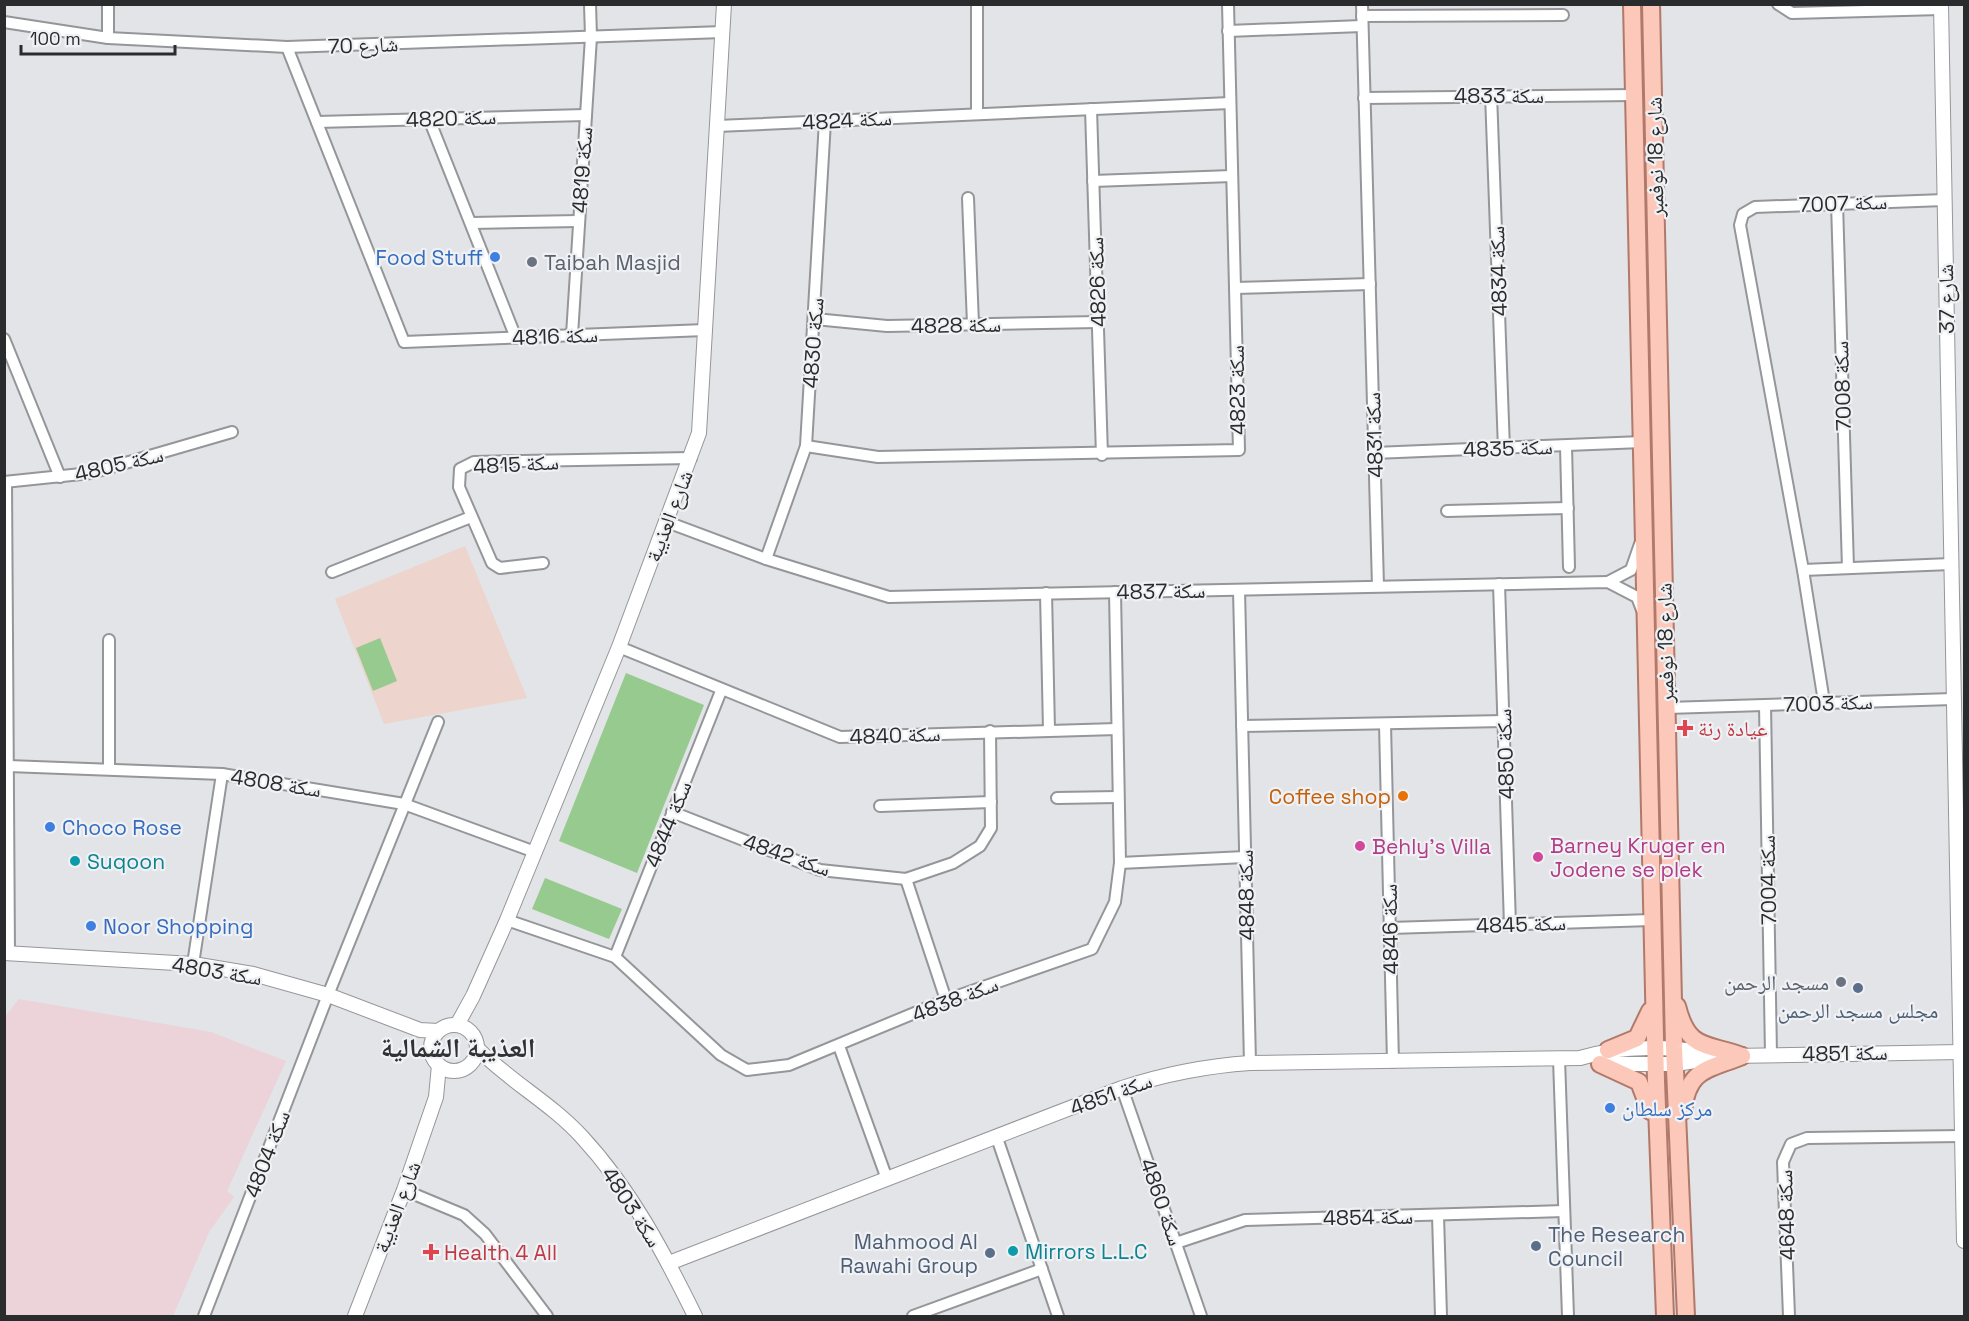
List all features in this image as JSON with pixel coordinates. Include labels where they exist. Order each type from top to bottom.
[{"type":"main road","name":"شارع 18 نوفمبر","points":[[1632,4],[1655,1056],[1665,1317]]},
{"type":"main road","name":"شارع 18 نوفمبر","points":[[1651,4],[1673,992],[1686,1317]]},
{"type":"main road","points":[[1653,968],[1650,1011],[1642,1032],[1637,1038],[1604,1057],[1639,1082],[1649,1101],[1658,1155]]},
{"type":"main road","points":[[1673,992],[1680,1019],[1702,1046],[1736,1056]]},
{"type":"main road","points":[[1678,1150],[1685,1094],[1693,1079],[1703,1069],[1736,1056]]},
{"type":"street","points":[[108,4],[108,38]]},
{"type":"street","name":"سكة 4819","points":[[572,335],[591,38],[590,4]]},
{"type":"street","name":"شارع العذيبة","points":[[457,1025],[473,996],[507,920],[619,648],[699,433],[724,4]]},
{"type":"street","points":[[976,4],[977,114]]},
{"type":"street","name":"سكة 4823","points":[[806,446],[878,457],[1102,455],[1239,450],[1227,4]]},
{"type":"street","points":[[1778,4],[1791,13],[1941,7]]},
{"type":"street","name":"شارع 37","points":[[1941,7],[1965,1241]]},
{"type":"street","points":[[1228,31],[1362,16],[1563,15]]},
{"type":"street","name":"سكة 4831","points":[[1362,16],[1378,586]]},
{"type":"street","name":"شارع 70","points":[[4,22],[108,38],[287,47],[723,32]]},
{"type":"street","points":[[287,47],[317,122]]},
{"type":"street","name":"سكة 4833","points":[[1364,98],[1491,94],[1635,95]]},
{"type":"street","name":"سكة 4834","points":[[1491,94],[1504,449]]},
{"type":"street","name":"سكة 4824","points":[[717,126],[1230,103]]},
{"type":"street","name":"سكة 4826","points":[[1091,109],[1102,455]]},
{"type":"street","name":"سكة 4820","points":[[317,122],[586,114]]},
{"type":"street","points":[[429,119],[516,338]]},
{"type":"street","name":"سكة 4830","points":[[766,558],[806,446],[825,121]]},
{"type":"street","name":"سكة 4816","points":[[317,122],[404,342],[705,330]]},
{"type":"street","points":[[1094,181],[1232,176]]},
{"type":"street","points":[[968,198],[973,324]]},
{"type":"street","name":"سكة 7007","points":[[1803,570],[1740,225],[1743,214],[1755,207],[1944,200]]},
{"type":"street","name":"سكة 7008","points":[[1837,203],[1848,568]]},
{"type":"street","points":[[472,223],[579,221]]},
{"type":"street","points":[[1234,288],[1370,284]]},
{"type":"street","name":"سكة 4828","points":[[815,319],[887,326],[1098,322]]},
{"type":"street","points":[[6,343],[60,477]]},
{"type":"street","name":"سكة 4805","points":[[5,482],[91,473],[232,432]]},
{"type":"street","name":"سكة 4835","points":[[1374,453],[1642,442]]},
{"type":"street","points":[[1566,446],[1569,567]]},
{"type":"street","name":"سكة 4815","points":[[543,563],[500,568],[492,563],[471,517],[458,477],[460,469],[466,465],[691,458]]},
{"type":"street","points":[[5,482],[7,952]]},
{"type":"street","points":[[1448,511],[1568,508]]},
{"type":"street","points":[[332,572],[471,517]]},
{"type":"street","name":"سكة 4837","points":[[666,522],[766,558],[889,597],[1608,582],[1637,597],[1646,622]]},
{"type":"street","points":[[1608,582],[1618,579],[1631,570],[1643,527]]},
{"type":"street","points":[[1824,702],[1803,570],[1951,564]]},
{"type":"street","name":"سكة 4850","points":[[1499,584],[1510,925]]},
{"type":"street","name":"سكة 4848","points":[[1239,590],[1250,1063]]},
{"type":"street","name":"سكة 4838","points":[[507,920],[615,957],[721,1055],[747,1070],[789,1065],[946,1000],[1092,949],[1115,902],[1120,863],[1115,592]]},
{"type":"street","points":[[1046,593],[1048,730]]},
{"type":"street","points":[[109,640],[109,769]]},
{"type":"street","name":"سكة 4840","points":[[619,648],[840,737],[1117,729]]},
{"type":"street","name":"سكة 4844","points":[[615,957],[721,691]]},
{"type":"street","name":"سكة 7003","points":[[1667,708],[1953,699]]},
{"type":"street","name":"سكة 7004","points":[[1765,705],[1771,1055]]},
{"type":"street","points":[[1242,726],[1504,721]]},
{"type":"street","name":"سكة 4804","points":[[209,1315],[328,995],[438,722]]},
{"type":"street","name":"سكة 4846","points":[[1385,724],[1392,1062]]},
{"type":"street","name":"سكة 4842","points":[[672,812],[820,870],[906,879],[953,863],[980,846],[991,828],[990,731]]},
{"type":"street","name":"سكة 4808","points":[[8,766],[222,774],[404,804],[535,852]]},
{"type":"street","points":[[193,964],[222,774]]},
{"type":"street","points":[[1057,798],[1118,797]]},
{"type":"street","points":[[880,807],[991,802]]},
{"type":"street","points":[[1120,863],[1245,857]]},
{"type":"street","points":[[906,879],[946,1000]]},
{"type":"street","name":"سكة 4845","points":[[1390,928],[1652,920]]},
{"type":"street","name":"سكة 4803","points":[[7,952],[193,964],[253,974],[328,995],[435,1037]]},
{"type":"street","name":"شارع العذيبة","points":[[472,1033],[473,996]]},
{"type":"street","points":[[457,1025],[472,1033],[477,1048],[465,1067],[448,1070],[439,1065],[432,1055],[435,1037],[457,1025]]},
{"type":"street","points":[[839,1046],[887,1179]]},
{"type":"street","name":"سكة 4803","points":[[477,1048],[495,1066],[554,1110],[582,1137],[622,1185],[669,1263],[695,1317]]},
{"type":"street","name":"سكة 4851","points":[[669,1263],[1122,1088],[1155,1077],[1202,1066],[1250,1063],[1960,1052]]},
{"type":"street","points":[[1559,1059],[1568,1317]]},
{"type":"street","name":"شارع العذيبة","points":[[355,1317],[405,1190],[436,1097],[439,1065]]},
{"type":"street","name":"سكة 4803","points":[[465,1067],[495,1066]]},
{"type":"street","name":"شارع العذيبة","points":[[436,1097],[465,1067]]},
{"type":"street","name":"سكة 4860","points":[[1122,1088],[1201,1317]]},
{"type":"street","name":"سكة 4648","points":[[1789,1317],[1783,1162],[1791,1143],[1807,1138],[1962,1136]]},
{"type":"street","points":[[998,1137],[1058,1317]]},
{"type":"street","points":[[405,1190],[464,1215],[485,1234],[547,1317]]},
{"type":"street","name":"سكة 4854","points":[[1176,1243],[1245,1220],[1564,1211]]},
{"type":"street","points":[[1438,1215],[1441,1317]]},
{"type":"street","points":[[913,1317],[1042,1269]]},
{"type":"shaded area","points":[[465,546],[527,698],[384,724],[335,599]]},
{"type":"shaded area","points":[[19,999],[211,1032],[286,1061],[227,1191],[234,1197],[209,1232],[173,1316],[5,1316],[4,1018]]},
{"type":"green space","points":[[380,638],[397,681],[373,691],[356,648]]},
{"type":"green space","points":[[626,673],[704,705],[637,873],[559,841]]},
{"type":"green space","points":[[545,878],[622,909],[609,939],[532,909]]},
{"type":"place","name":"Food Stuff","points":[[495,257]]},
{"type":"place","name":"Taibah Masjid","points":[[532,262]]},
{"type":"place","name":"عيادة رنة","points":[[1685,728]]},
{"type":"place","name":"Coffee shop","points":[[1403,796]]},
{"type":"place","name":"Choco Rose","points":[[50,827]]},
{"type":"place","name":"Behly's Villa","points":[[1360,846]]},
{"type":"place","name":"Barney Kruger en Jodene se plek","points":[[1538,857]]},
{"type":"place","name":"Suqoon","points":[[75,861]]},
{"type":"place","name":"Noor Shopping","points":[[91,926]]},
{"type":"place","name":"مسجد الرحمن","points":[[1841,982]]},
{"type":"place","name":"مجلس مسجد الرحمن","points":[[1858,988]]},
{"type":"place","name":"مركز سلطان","points":[[1610,1108]]},
{"type":"place","name":"The Research Council","points":[[1536,1246]]},
{"type":"place","name":"Mirrors L.L.C","points":[[1013,1251]]},
{"type":"place","name":"Health 4 All","points":[[431,1252]]},
{"type":"place","name":"Mahmood Al Rawahi Group","points":[[990,1253]]},
{"type":"district","name":"العذيبة الشمالية","points":[[458,1047]]}]
